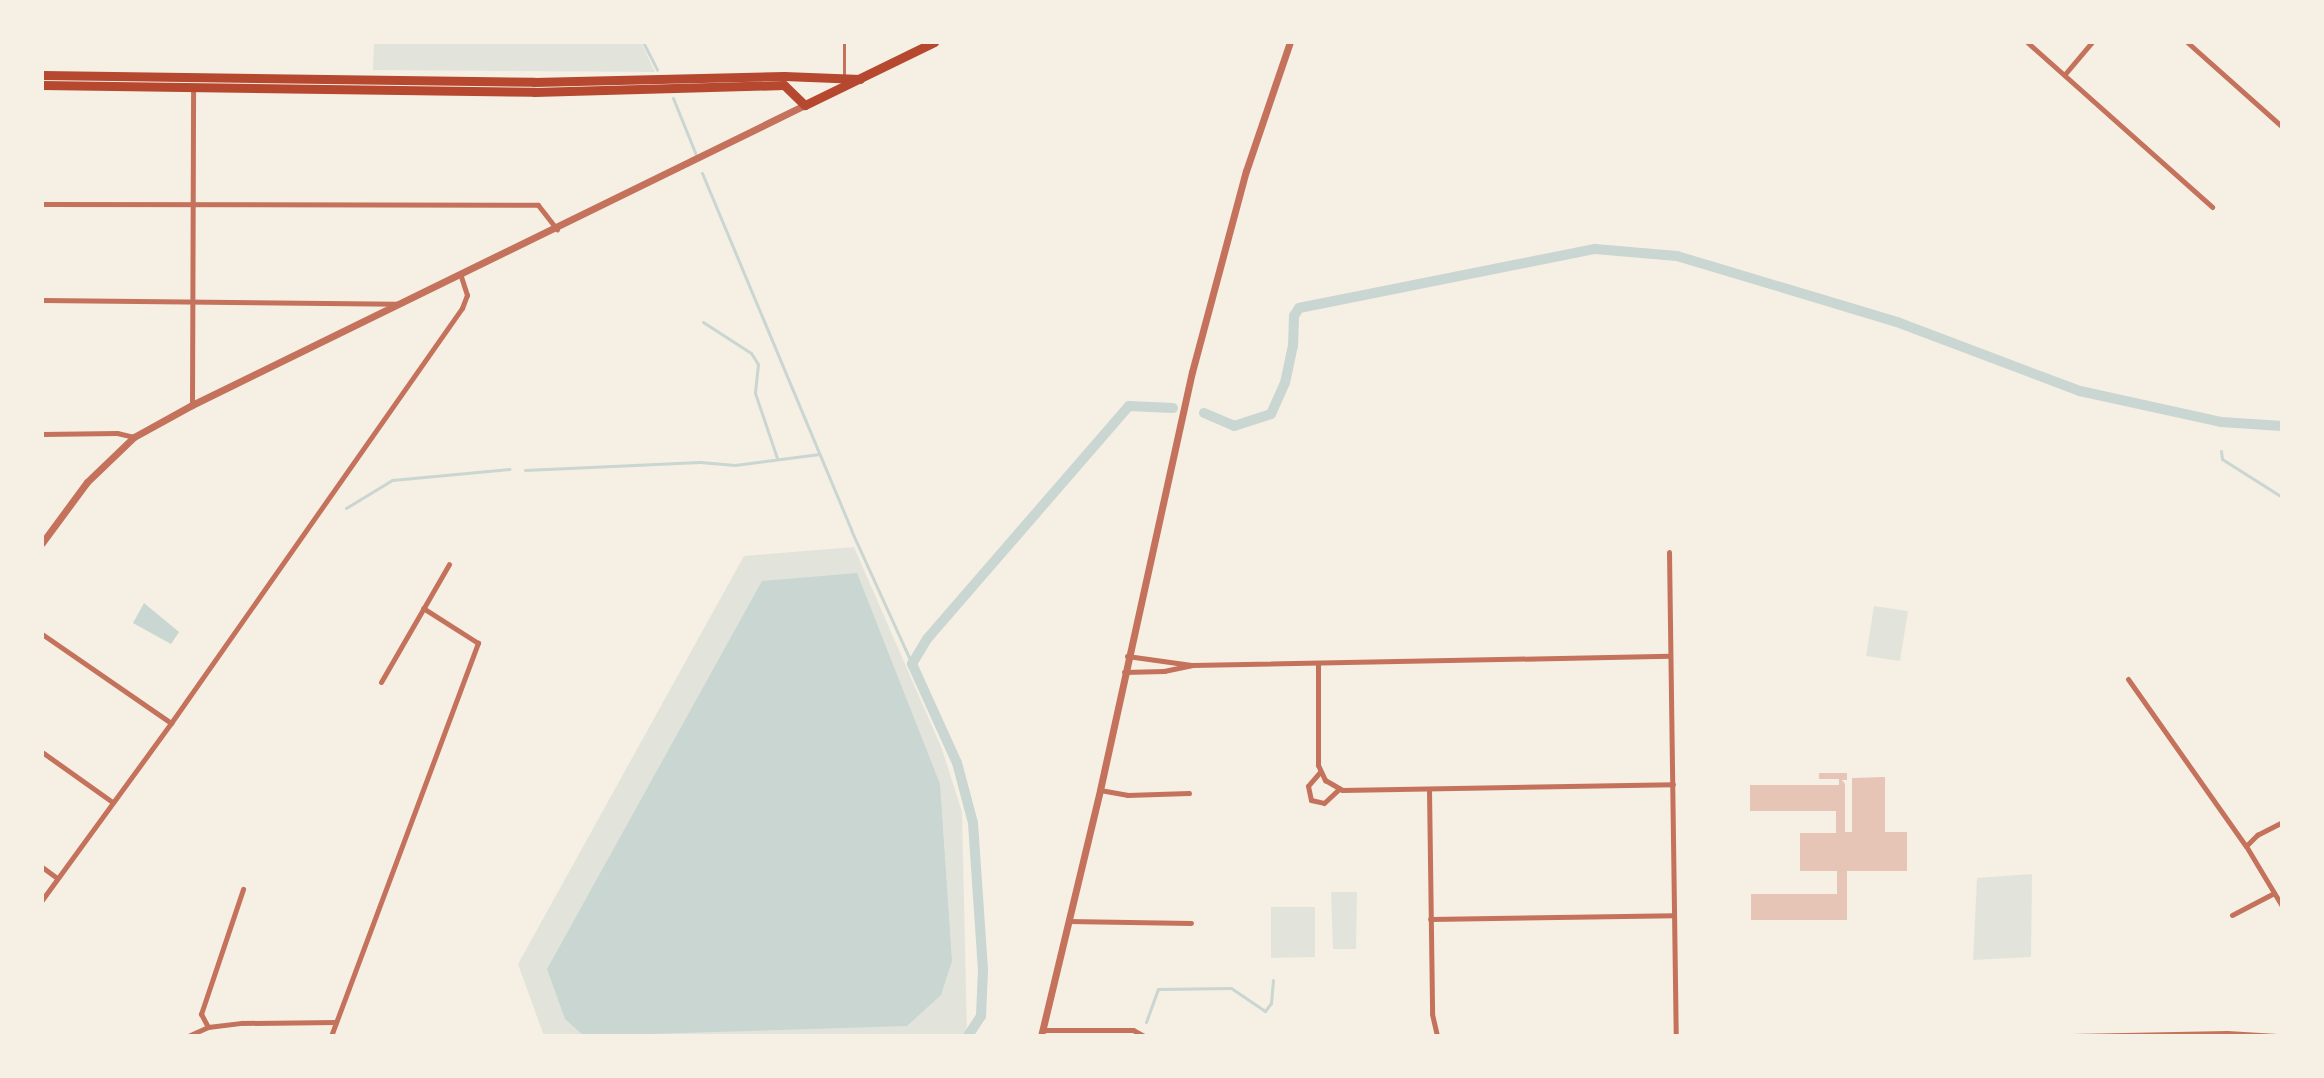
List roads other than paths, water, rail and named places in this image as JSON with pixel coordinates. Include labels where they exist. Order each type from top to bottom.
[{"type":"main road","points":[[42,75],[534,92],[784,85],[805,105],[930,43]]},
{"type":"main road","points":[[42,85],[193,80],[534,82],[860,79]]},
{"type":"street","points":[[1144,1036],[1133,1030],[1042,1033],[1100,790],[1123,672],[1196,357],[1246,171],[1290,42]]},
{"type":"street","points":[[2027,42],[2212,207]]},
{"type":"street","points":[[2065,74],[2092,42]]},
{"type":"street","points":[[2187,42],[2280,125]]},
{"type":"street","points":[[192,405],[193,80]]},
{"type":"street","points":[[42,543],[87,482],[134,437],[192,405],[805,105]]},
{"type":"street","points":[[42,204],[538,205],[557,229]]},
{"type":"street","points":[[42,900],[111,801],[171,723],[462,308],[467,295],[460,274]]},
{"type":"street","points":[[42,300],[399,304]]},
{"type":"street","points":[[42,434],[117,433],[134,437]]},
{"type":"street","points":[[1669,552],[1676,1036]]},
{"type":"street","points":[[381,682],[449,564]]},
{"type":"street","points":[[331,1036],[478,643],[423,608]]},
{"type":"street","points":[[42,634],[171,723]]},
{"type":"street","points":[[1127,656],[1179,660],[1192,665]]},
{"type":"street","points":[[1123,672],[1164,671],[1192,665],[1670,656]]},
{"type":"street","points":[[1318,663],[1320,772],[1308,786],[1311,800],[1324,803],[1339,789]]},
{"type":"street","points":[[2128,679],[2246,846],[2282,906]]},
{"type":"street","points":[[42,752],[111,801]]},
{"type":"street","points":[[1320,772],[1339,789],[1353,792],[1673,784]]},
{"type":"street","points":[[1427,1036],[1436,1033],[1430,919],[1429,789]]},
{"type":"street","points":[[1100,790],[1127,795],[1189,793]]},
{"type":"street","points":[[2246,846],[2282,822]]},
{"type":"street","points":[[42,867],[57,878]]},
{"type":"street","points":[[208,1027],[201,1014],[243,889]]},
{"type":"street","points":[[2232,915],[2274,893]]},
{"type":"street","points":[[1430,919],[1674,915]]},
{"type":"street","points":[[1068,921],[1191,923]]},
{"type":"street","points":[[188,1036],[208,1027],[242,1023],[336,1022]]},
{"type":"street","points":[[2072,1036],[2227,1033],[2277,1036]]},
{"type":"lane","points":[[844,42],[844,77]]},
{"type":"waterway","points":[[643,42],[657,70]]},
{"type":"waterway","points":[[673,98],[696,155]]},
{"type":"waterway","points":[[702,173],[851,530],[912,664]]},
{"type":"waterway","points":[[1204,413],[1234,426],[1271,414],[1285,383],[1293,346],[1294,316],[1299,308],[1595,249],[1677,256],[1897,322],[2080,391],[2221,422],[2282,426]]},
{"type":"waterway","points":[[703,322],[751,353],[758,364],[755,393],[777,458]]},
{"type":"waterway","points":[[968,1036],[981,1016],[983,970],[973,823],[957,763],[912,664],[927,639],[1129,406],[1173,408]]},
{"type":"waterway","points":[[2221,451],[2222,459],[2282,497]]},
{"type":"waterway","points":[[525,470],[700,462],[735,465],[819,454]]},
{"type":"waterway","points":[[346,508],[392,480],[509,469]]},
{"type":"waterway","points":[[1146,1022],[1158,989],[1231,988],[1265,1011],[1271,1003],[1273,980]]}]
